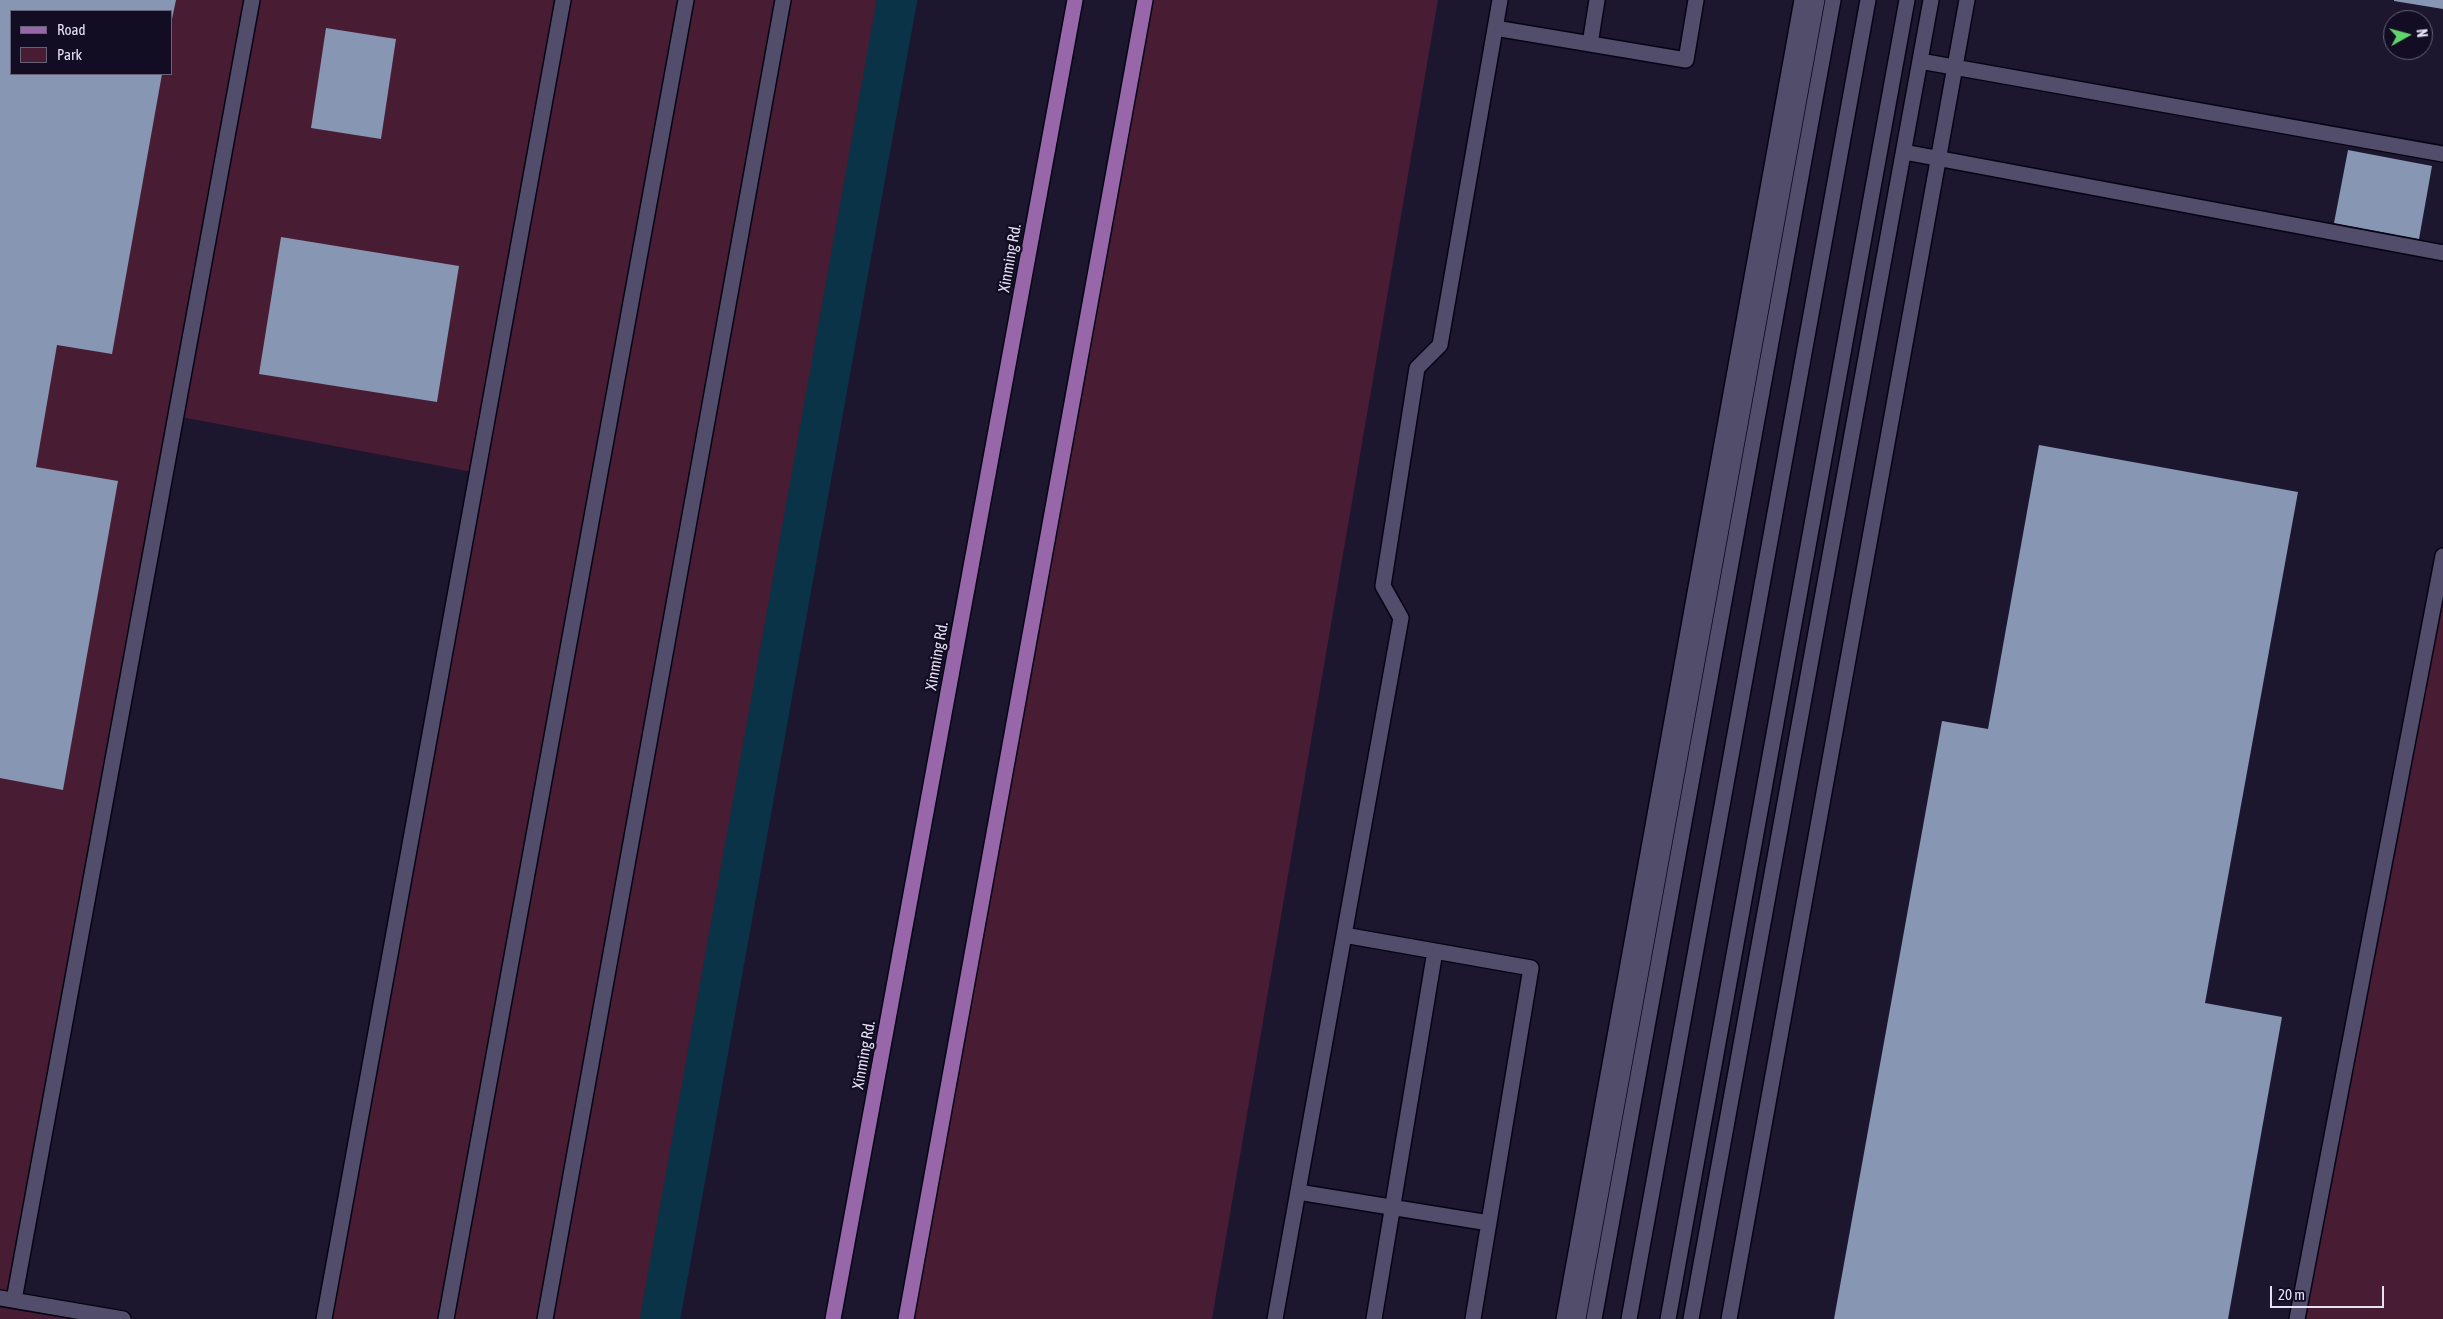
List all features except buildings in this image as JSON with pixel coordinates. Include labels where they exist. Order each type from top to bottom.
[{"type":"main road","name":"Xinming Rd.","points":[[833,1319],[1075,0]]},
{"type":"main road","points":[[906,1319],[1145,0]]},
{"type":"lane","points":[[123,1319],[7,1299],[252,0]]},
{"type":"lane","points":[[324,1319],[563,0]]},
{"type":"lane","points":[[446,1319],[686,0]]},
{"type":"lane","points":[[545,1319],[783,0]]},
{"type":"lane","points":[[1275,1319],[1400,618],[1383,586],[1417,368],[1440,346],[1500,0]]},
{"type":"lane","points":[[1590,44],[1597,0]]},
{"type":"lane","points":[[1495,28],[1686,60],[1696,0]]},
{"type":"lane","points":[[1564,1319],[1802,0]]},
{"type":"lane","points":[[1578,1319],[1818,0]]},
{"type":"lane","points":[[1594,1319],[1833,0]]},
{"type":"lane","points":[[1629,1319],[1868,0]]},
{"type":"lane","points":[[1668,1319],[1907,0]]},
{"type":"lane","points":[[1692,1319],[1931,0]]},
{"type":"lane","points":[[1729,1319],[1968,0]]},
{"type":"lane","points":[[1920,62],[2443,154]]},
{"type":"lane","points":[[1904,152],[2443,253]]},
{"type":"lane","points":[[2297,1319],[2443,556]]},
{"type":"lane","points":[[1344,935],[1532,968],[1473,1319]]},
{"type":"lane","points":[[1374,1319],[1435,951]]},
{"type":"lane","points":[[1298,1192],[1489,1223]]},
{"type":"green space","points":[[0,0],[897,0],[660,1319],[324,1319],[477,473],[176,416],[14,1300],[124,1319],[0,1319]]},
{"type":"green space","points":[[1153,0],[1438,0],[1212,1319],[909,1319]]},
{"type":"green space","points":[[2443,556],[2443,1319],[2297,1319]]},
{"type":"waterway","points":[[660,1319],[897,0]]}]
